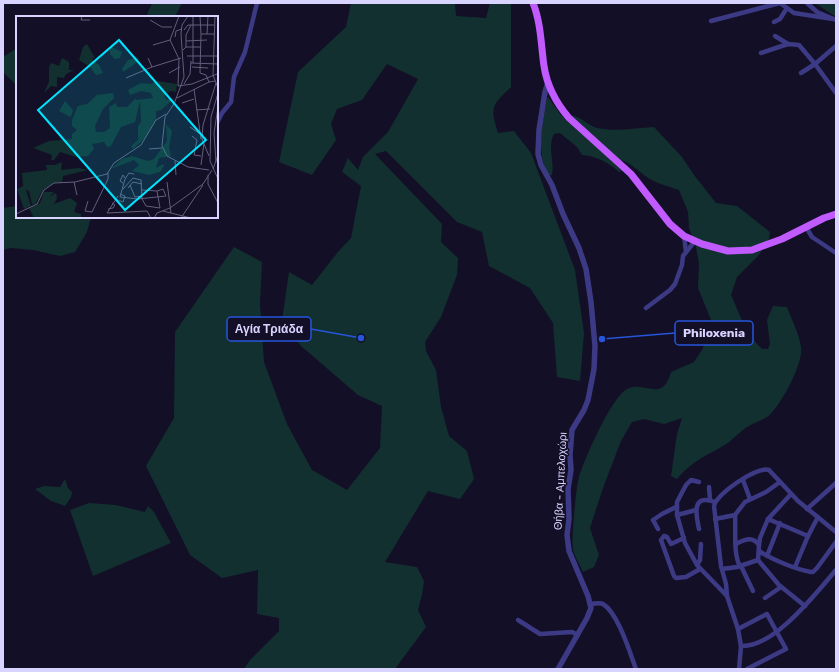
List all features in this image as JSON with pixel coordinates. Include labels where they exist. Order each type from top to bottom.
[{"type":"main road","points":[[533,3],[538,20],[544,68],[548,82],[557,101],[569,118],[631,174],[670,224],[684,236],[728,251],[744,251],[766,245],[836,214]]},
{"type":"street","points":[[218,121],[222,113],[231,102],[234,77],[245,52],[257,3]]},
{"type":"street","points":[[711,21],[780,3],[794,13],[834,20]]},
{"type":"street","points":[[807,3],[817,12],[834,20]]},
{"type":"street","points":[[774,22],[780,19],[787,8]]},
{"type":"street","points":[[774,36],[788,44]]},
{"type":"street","points":[[761,53],[788,44],[798,44],[836,93]]},
{"type":"street","points":[[801,73],[815,64],[836,46]]},
{"type":"street","name":"Θήβα - Αμπελοχώρι","points":[[548,82],[539,130],[538,154],[541,165],[552,185],[563,214],[573,234],[586,269],[593,321],[595,357],[592,383],[586,405],[572,430],[571,470],[568,489],[569,519],[567,535],[569,551],[590,604]]},
{"type":"street","points":[[806,227],[812,236],[836,253]]},
{"type":"street","points":[[684,236],[686,252]]},
{"type":"street","points":[[646,308],[670,290],[675,284],[686,252],[695,241]]},
{"type":"street","points":[[699,529],[696,510],[697,504],[700,501],[712,501],[751,474],[765,468],[772,472],[791,494],[807,509],[836,532]]},
{"type":"street","points":[[699,482],[692,480],[686,485],[679,496],[676,507],[677,515],[688,550],[699,567],[727,596]]},
{"type":"street","points":[[742,480],[750,499]]},
{"type":"street","points":[[752,591],[737,561],[735,515],[745,502],[766,492],[780,482]]},
{"type":"street","points":[[807,509],[836,483]]},
{"type":"street","points":[[709,488],[727,596],[738,629],[741,646],[739,669]]},
{"type":"street","points":[[791,494],[768,519],[760,538],[758,560],[764,569],[781,587],[805,606]]},
{"type":"street","points":[[658,529],[653,520],[676,507]]},
{"type":"street","points":[[677,515],[696,510]]},
{"type":"street","points":[[715,519],[735,515]]},
{"type":"street","points":[[795,567],[818,517]]},
{"type":"street","points":[[768,519],[808,536]]},
{"type":"street","points":[[767,556],[780,523]]},
{"type":"street","points":[[684,538],[671,544],[667,537],[664,536],[661,540],[676,578],[686,577],[699,567],[701,544]]},
{"type":"street","points":[[736,544],[751,538],[756,540],[759,545]]},
{"type":"street","points":[[759,551],[767,556],[795,567],[808,572],[813,572],[836,542]]},
{"type":"street","points":[[722,569],[740,566],[758,560]]},
{"type":"street","points":[[741,646],[752,646],[788,623],[836,570]]},
{"type":"street","points":[[765,598],[781,587]]},
{"type":"street","points":[[558,669],[590,614],[590,604],[601,603],[610,611],[622,633],[636,669]]},
{"type":"street","points":[[738,629],[767,614],[786,649],[756,667],[748,669]]},
{"type":"street","points":[[518,620],[540,634],[572,632],[578,635]]},
{"type":"green space","points":[[152,3],[182,3],[176,16],[146,16]]},
{"type":"green space","points":[[351,3],[455,3],[456,16],[486,18],[490,3],[511,3],[511,87],[496,103],[493,112],[494,118],[498,133],[514,131],[531,153],[575,270],[584,333],[580,381],[557,377],[553,323],[530,288],[489,266],[482,232],[457,222],[386,151],[375,154],[442,224],[441,242],[458,258],[457,275],[441,317],[425,342],[426,351],[436,370],[441,407],[449,436],[467,451],[474,479],[460,499],[428,491],[385,562],[417,567],[424,581],[418,610],[426,627],[395,669],[244,669],[250,660],[279,631],[279,618],[257,614],[258,570],[222,578],[190,555],[146,466],[174,418],[175,332],[234,247],[262,262],[260,304],[264,362],[287,424],[312,470],[347,490],[380,448],[382,406],[358,395],[301,346],[282,320],[289,272],[312,285],[351,238],[361,186],[342,172],[348,158],[358,170],[363,157],[388,132],[418,79],[387,64],[362,100],[337,109],[331,124],[336,140],[312,175],[279,162],[298,72],[346,27]]},
{"type":"green space","points":[[815,3],[836,3],[836,17]]},
{"type":"green space","points":[[16,49],[16,85],[3,72],[3,57]]},
{"type":"green space","points":[[548,97],[560,114],[568,122],[622,171],[619,172],[611,165],[597,158],[582,155],[577,147],[560,133],[554,134],[552,139],[551,149],[553,170],[552,175],[549,175],[542,157],[541,148],[542,128]]},
{"type":"green space","points":[[571,115],[578,117],[597,128],[618,130],[654,127],[682,157],[716,203],[737,206],[770,232],[769,239],[759,255],[737,277],[731,295],[748,331],[762,349],[768,349],[770,344],[767,320],[773,306],[787,307],[801,347],[799,364],[795,374],[784,396],[772,412],[767,417],[741,431],[726,444],[698,460],[677,479],[671,476],[677,434],[682,418],[664,424],[644,419],[632,422],[621,441],[590,528],[599,555],[594,567],[583,572],[573,550],[575,502],[579,477],[599,429],[614,404],[627,389],[640,387],[658,389],[663,387],[671,372],[694,362],[702,350],[713,325],[698,288],[699,264],[696,247],[689,228],[688,212],[679,190],[655,182],[629,163],[620,160],[575,121]]},
{"type":"green space","points":[[16,206],[16,218],[91,218],[87,232],[75,252],[60,256],[33,250],[11,248],[3,250],[3,208]]},
{"type":"green space","points":[[65,479],[68,488],[72,492],[71,497],[65,506],[51,501],[35,489],[44,486],[60,487]]},
{"type":"green space","points":[[89,503],[116,505],[145,512],[148,506],[154,512],[171,543],[93,576],[70,510]]},
{"type":"place","name":"Αγία Τριάδα","points":[[361,338]]},
{"type":"place","name":"Philoxenia","points":[[602,339]]}]
